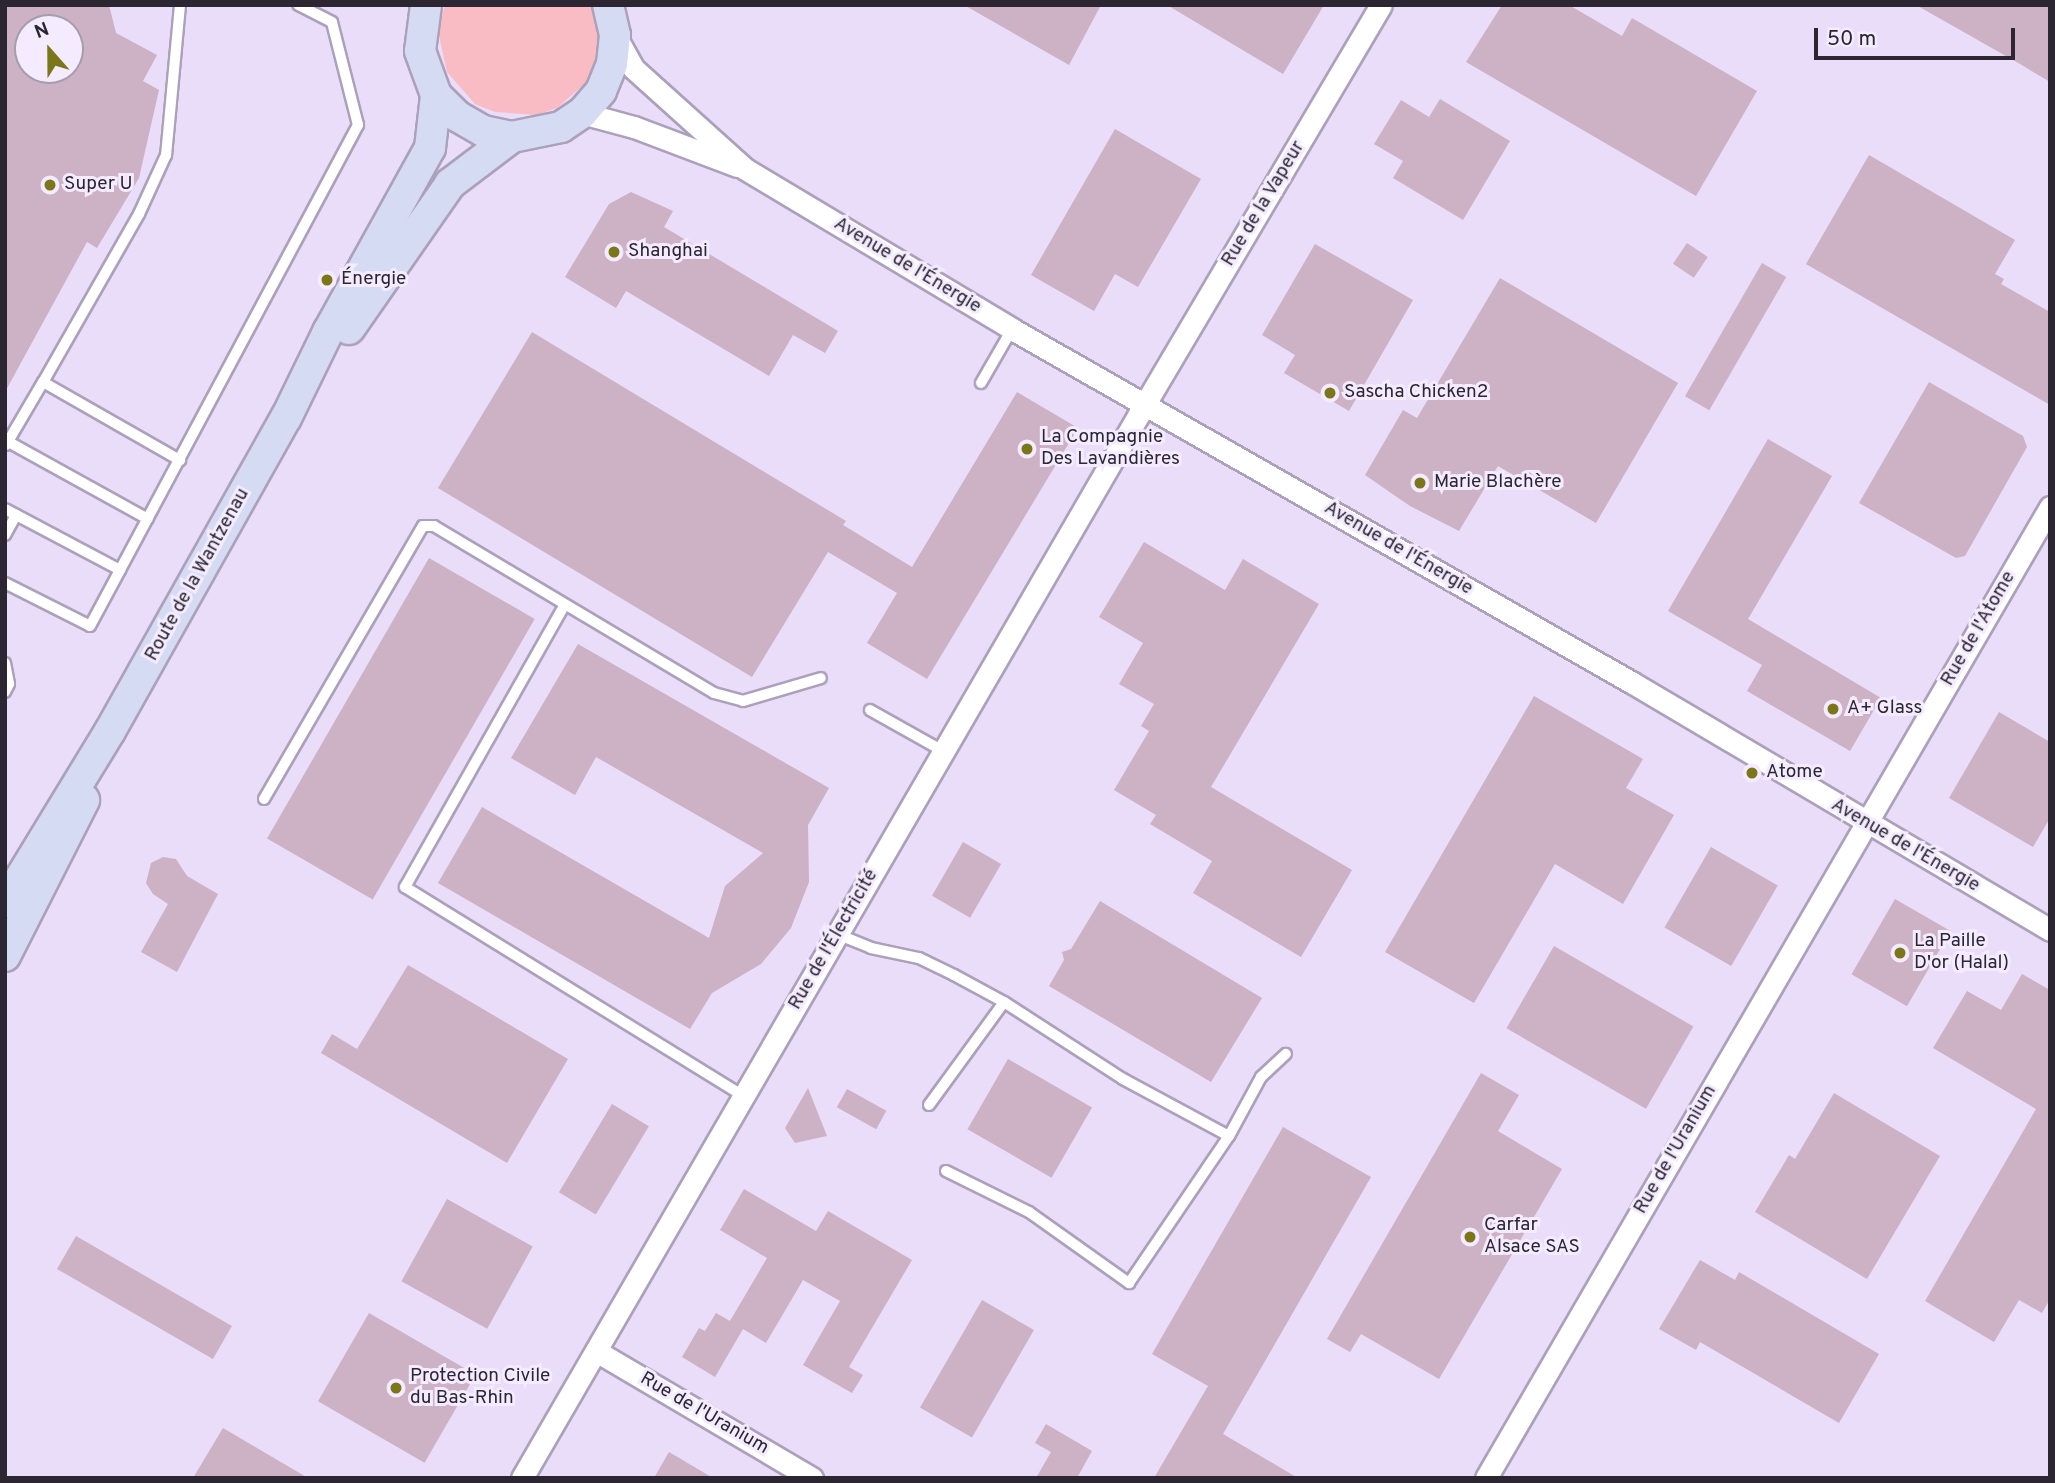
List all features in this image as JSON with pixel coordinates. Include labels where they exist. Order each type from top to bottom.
[{"type":"main road","points":[[418,13],[426,74],[436,95],[457,117],[474,127],[512,137],[549,131],[582,113],[608,73],[615,35],[608,5]]},
{"type":"main road","name":"Route de la Wantzenau","points":[[5,903],[110,731],[286,418],[328,332],[430,148],[436,95]]},
{"type":"main road","name":"Route de la Wantzenau","points":[[286,418],[450,184],[512,137]]},
{"type":"main road","name":"Route de la Wantzenau","points":[[5,956],[58,856],[110,731]]},
{"type":"street","name":"Rue de la Vapeur","points":[[1146,402],[1381,5]]},
{"type":"street","name":"Avenue de l'Énergie","points":[[615,35],[633,68],[746,169]]},
{"type":"street","name":"Avenue de l'Énergie","points":[[582,113],[634,127],[746,169],[1012,329],[1146,402],[2050,930]]},
{"type":"street","name":"Rue de l'Électricité","points":[[522,1478],[1146,402]]},
{"type":"street","name":"Rue de l'Atome","points":[[1866,823],[2050,508]]},
{"type":"street","name":"Rue de l'Uranium","points":[[1486,1478],[1866,823]]},
{"type":"street","name":"Rue de l'Uranium","points":[[596,1351],[812,1478]]},
{"type":"lane","points":[[148,519],[7,443],[139,214],[166,155],[180,5]]},
{"type":"lane","points":[[5,583],[90,626],[358,125],[331,22],[298,5]]},
{"type":"lane","points":[[981,383],[1012,329]]},
{"type":"lane","points":[[43,382],[180,460]]},
{"type":"lane","points":[[5,509],[120,570]]},
{"type":"lane","points":[[5,535],[16,515]]},
{"type":"lane","points":[[264,799],[423,526],[434,526],[564,606],[714,693],[743,701],[821,678]]},
{"type":"lane","points":[[564,606],[405,887],[716,1083],[743,1096]]},
{"type":"lane","points":[[5,663],[9,684],[5,692]]},
{"type":"lane","points":[[870,710],[943,751]]},
{"type":"lane","points":[[837,934],[870,948],[919,958],[1004,1002],[1123,1079],[1229,1136]]},
{"type":"lane","points":[[929,1105],[1004,1002]]},
{"type":"lane","points":[[946,1171],[1030,1212],[1129,1283],[1229,1136],[1261,1077],[1286,1054]]},
{"type":"shaded area","points":[[445,5],[596,5],[602,40],[598,60],[589,80],[557,108],[537,115],[495,112],[475,104],[447,72],[438,31]]},
{"type":"building","name":"Super U","points":[[5,5],[109,5],[116,33],[157,55],[143,81],[159,90],[139,178],[97,248],[87,242],[5,392]]},
{"type":"building","points":[[964,5],[1101,5],[1069,65]]},
{"type":"building","points":[[1167,5],[1324,5],[1283,74]]},
{"type":"building","points":[[1502,5],[1569,5],[1622,36],[1632,18],[1757,91],[1696,196],[1466,62]]},
{"type":"building","points":[[1916,5],[2050,5],[2050,82],[2020,64]]},
{"type":"building","points":[[1440,99],[1510,141],[1463,220],[1393,178],[1403,161],[1374,144],[1401,100],[1429,117]]},
{"type":"building","points":[[1115,129],[1201,179],[1138,287],[1115,274],[1094,311],[1031,275]]},
{"type":"building","points":[[1869,155],[2015,240],[1995,274],[2004,279],[2001,284],[2050,312],[2050,405],[1806,264]]},
{"type":"building","points":[[631,192],[673,211],[664,227],[838,331],[825,353],[793,335],[769,376],[626,291],[616,308],[565,277],[609,204]]},
{"type":"building","points":[[1687,243],[1708,257],[1694,278],[1673,264]]},
{"type":"building","points":[[1315,244],[1413,300],[1349,411],[1284,373],[1295,355],[1262,335]]},
{"type":"building","points":[[1762,263],[1786,277],[1709,410],[1685,396]]},
{"type":"building","points":[[1500,278],[1678,383],[1596,523],[1498,466],[1459,531],[1410,506],[1365,475],[1403,410],[1417,418]]},
{"type":"building","points":[[532,332],[846,521],[843,525],[912,567],[1017,392],[1078,428],[927,679],[867,643],[897,593],[828,552],[752,677],[438,488]]},
{"type":"building","points":[[1929,382],[2023,436],[2027,447],[1965,556],[1956,558],[1859,503]]},
{"type":"building","points":[[1768,439],[1832,476],[1748,619],[1881,698],[1850,751],[1747,691],[1762,665],[1668,611]]},
{"type":"building","points":[[1144,542],[1225,590],[1243,559],[1319,604],[1211,787],[1352,870],[1301,957],[1193,893],[1212,861],[1150,824],[1156,815],[1114,790],[1149,731],[1141,726],[1154,704],[1119,684],[1143,643],[1099,617]]},
{"type":"building","points":[[429,558],[535,619],[373,900],[267,839]]},
{"type":"building","points":[[578,644],[829,788],[808,825],[809,882],[791,928],[761,964],[712,993],[690,1029],[438,883],[482,807],[709,938],[725,886],[763,853],[596,757],[575,795],[511,758]]},
{"type":"building","points":[[1534,696],[1643,759],[1626,788],[1674,815],[1623,904],[1555,864],[1474,1003],[1385,952]]},
{"type":"building","points":[[1999,712],[2050,742],[2050,818],[2033,847],[1949,798]]},
{"type":"building","points":[[963,842],[1001,864],[970,918],[932,896]]},
{"type":"building","points":[[1711,847],[1778,885],[1731,966],[1664,928]]},
{"type":"building","points":[[163,857],[176,859],[187,876],[218,894],[177,972],[141,952],[168,904],[153,894],[146,883],[151,863]]},
{"type":"building","name":"La Paille D'or (Halal)","points":[[1895,899],[1950,931],[1907,1006],[1852,974]]},
{"type":"building","points":[[1100,901],[1262,998],[1211,1082],[1049,986],[1064,960],[1062,952],[1071,949]]},
{"type":"building","points":[[1554,946],[1693,1026],[1646,1109],[1506,1028]]},
{"type":"building","points":[[408,965],[568,1059],[507,1163],[321,1053],[332,1034],[357,1049]]},
{"type":"building","points":[[2022,974],[2050,990],[2050,1299],[2042,1313],[2019,1300],[1994,1342],[1925,1301],[2036,1109],[1933,1048],[1967,991],[2001,1010]]},
{"type":"building","points":[[1008,1059],[1092,1107],[1052,1178],[968,1129]]},
{"type":"building","points":[[1481,1073],[1519,1095],[1498,1131],[1562,1169],[1439,1379],[1361,1334],[1350,1352],[1327,1339]]},
{"type":"building","points":[[808,1088],[827,1136],[795,1143],[785,1128]]},
{"type":"building","points":[[847,1089],[886,1111],[876,1129],[837,1107]]},
{"type":"building","points":[[1834,1093],[1940,1156],[1867,1279],[1755,1212],[1789,1155],[1795,1159]]},
{"type":"building","points":[[612,1104],[649,1126],[596,1214],[559,1192]]},
{"type":"building","points":[[1283,1127],[1371,1177],[1223,1434],[1298,1478],[1154,1478],[1208,1386],[1152,1354]]},
{"type":"building","points":[[744,1189],[816,1231],[828,1211],[912,1260],[849,1367],[863,1375],[852,1393],[803,1365],[840,1301],[803,1280],[766,1343],[743,1329],[715,1377],[682,1357],[699,1328],[705,1331],[716,1313],[730,1321],[767,1258],[720,1230]]},
{"type":"building","points":[[447,1199],[533,1247],[487,1329],[401,1281]]},
{"type":"building","points":[[76,1236],[232,1326],[213,1359],[57,1269]]},
{"type":"building","points":[[1700,1260],[1735,1280],[1739,1272],[1879,1354],[1839,1423],[1700,1342],[1696,1350],[1659,1329]]},
{"type":"building","points":[[982,1300],[1034,1330],[972,1437],[920,1407]]},
{"type":"building","name":"Protection Civile du Bas-Rhin","points":[[369,1313],[476,1374],[425,1463],[318,1401]]},
{"type":"building","points":[[1046,1424],[1092,1451],[1077,1478],[1036,1478],[1051,1452],[1035,1443]]},
{"type":"building","points":[[223,1428],[308,1478],[193,1478]]},
{"type":"building","points":[[669,1452],[713,1478],[654,1478]]},
{"type":"place","name":"Super U","points":[[50,185]]},
{"type":"place","name":"Shanghai","points":[[614,252]]},
{"type":"place","name":"Énergie","points":[[327,280]]},
{"type":"place","name":"Sascha Chicken2","points":[[1330,393]]},
{"type":"place","name":"La Compagnie Des Lavandières","points":[[1027,449]]},
{"type":"place","name":"Marie Blachère","points":[[1420,483]]},
{"type":"place","name":"A+ Glass","points":[[1833,709]]},
{"type":"place","name":"Atome","points":[[1752,773]]},
{"type":"place","name":"La Paille D'or (Halal)","points":[[1900,953]]},
{"type":"place","name":"Carfar Alsace SAS","points":[[1470,1237]]},
{"type":"place","name":"Protection Civile du Bas-Rhin","points":[[396,1388]]}]
